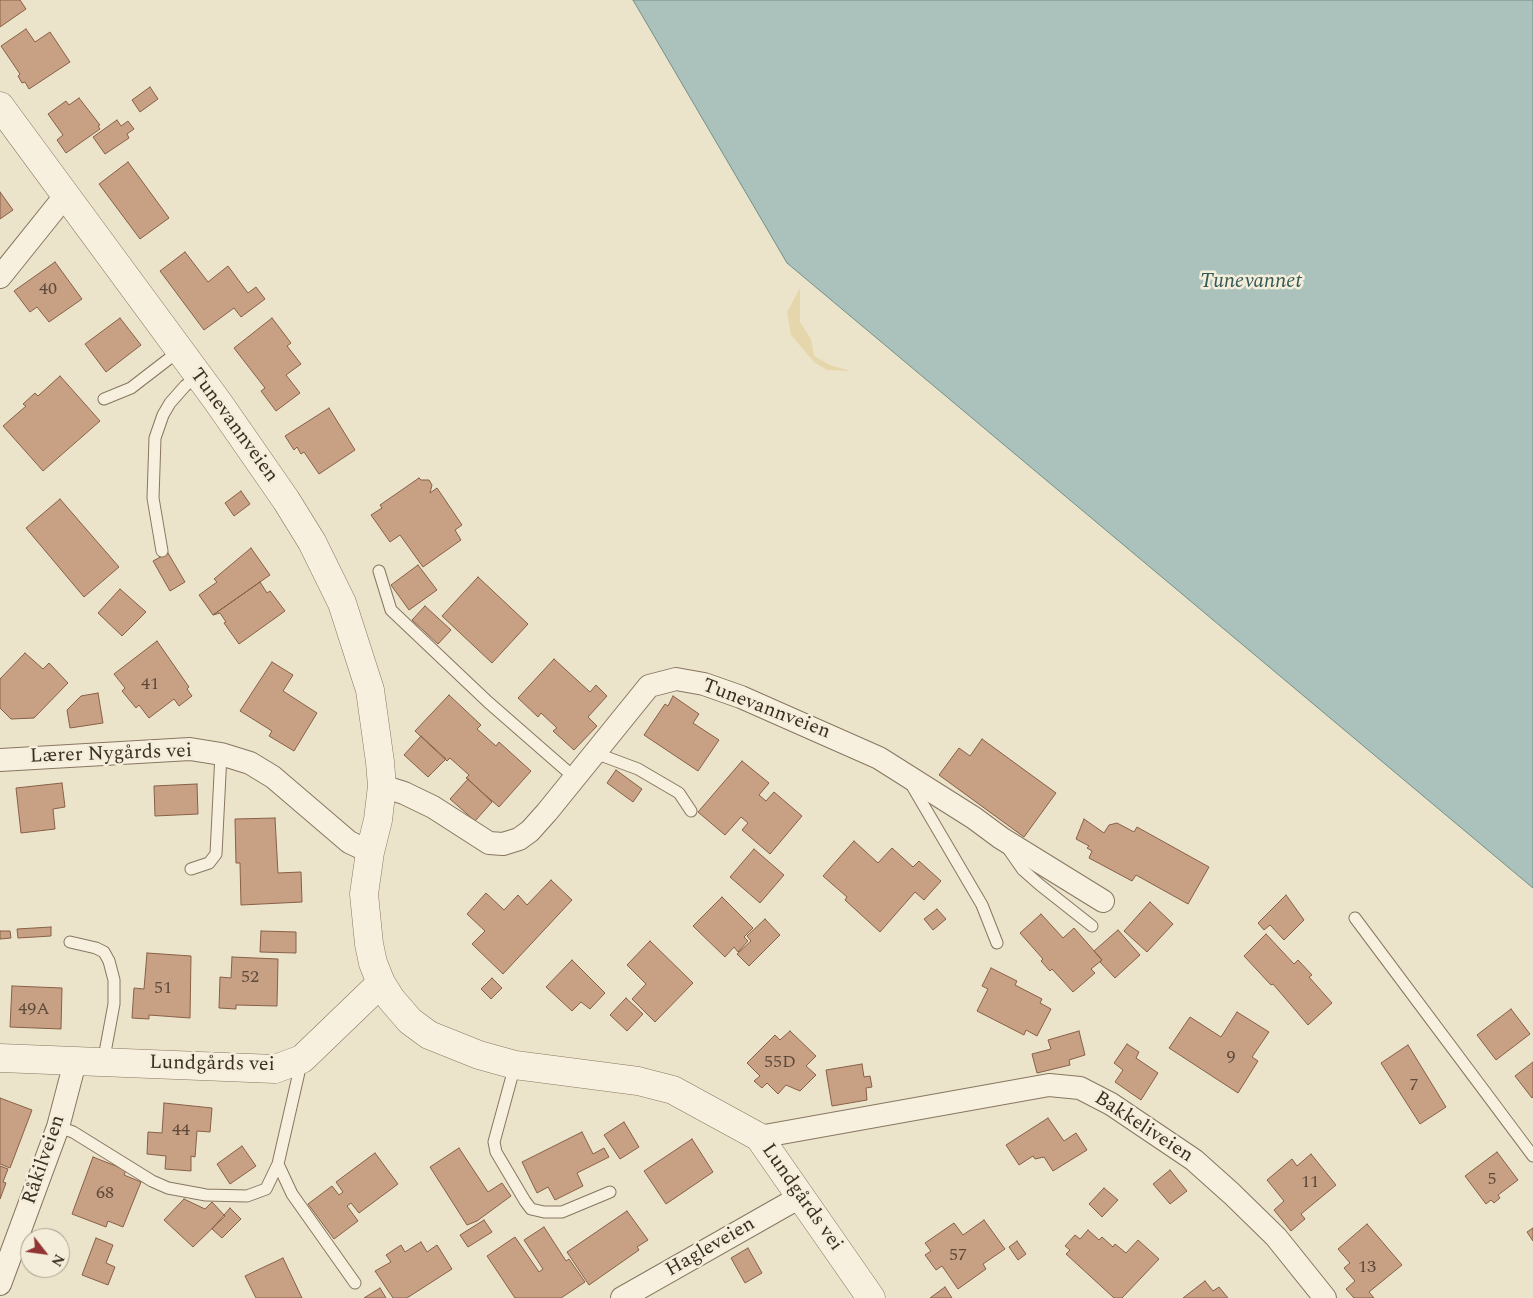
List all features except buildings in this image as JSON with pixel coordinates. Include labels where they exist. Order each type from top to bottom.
[{"type":"street","name":"Tunevannveien","points":[[0,106],[180,351],[286,500],[312,542],[342,603],[370,690],[382,786],[378,820],[370,852],[364,894],[369,944],[381,984]]},
{"type":"street","points":[[0,277],[65,196]]},
{"type":"street","name":"Tunevannveien","points":[[382,786],[404,793],[433,807],[489,843],[503,844],[519,839],[530,831],[649,686],[676,679],[704,684],[741,697],[823,731],[879,758],[904,772],[1001,838],[1102,901]]},
{"type":"street","name":"Lærer Nygårds vei","points":[[0,760],[190,749],[221,754],[250,763],[274,777],[349,842],[370,852]]},
{"type":"street","name":"Lundgårds vei","points":[[0,1058],[275,1069],[302,1059],[381,984],[410,1021],[429,1035],[479,1055],[515,1065],[638,1081],[673,1090],[759,1137],[871,1298]]},
{"type":"street","name":"Råkilveien","points":[[0,1284],[58,1127],[75,1062]]},
{"type":"street","name":"Bakkeliveien","points":[[759,1137],[1049,1085],[1080,1088],[1111,1104],[1194,1160],[1276,1237],[1325,1298]]},
{"type":"street","name":"Hagleveien","points":[[622,1298],[800,1197]]},
{"type":"lane","points":[[104,399],[131,388],[180,351]]},
{"type":"lane","points":[[162,552],[153,498],[155,438],[163,415],[170,403],[185,386],[198,376]]},
{"type":"lane","points":[[379,571],[391,610],[488,702],[575,778]]},
{"type":"lane","points":[[595,753],[638,769],[679,793],[691,811]]},
{"type":"lane","points":[[191,869],[209,863],[216,854],[221,754]]},
{"type":"lane","points":[[904,772],[982,905],[997,943]]},
{"type":"lane","points":[[1001,838],[1023,870],[1092,926]]},
{"type":"lane","points":[[1354,918],[1533,1156]]},
{"type":"lane","points":[[70,942],[96,948],[104,952],[109,961],[114,980],[114,1004],[103,1063]]},
{"type":"lane","points":[[58,1127],[72,1132],[152,1180],[188,1193],[227,1197],[247,1196],[266,1188],[278,1164],[302,1059]]},
{"type":"lane","points":[[515,1065],[494,1142],[496,1152],[525,1201],[531,1208],[537,1210],[562,1212],[610,1192]]},
{"type":"lane","points":[[278,1164],[292,1194],[355,1283]]},
{"type":"sand","points":[[800,288],[800,322],[811,339],[814,356],[830,365],[850,371],[827,370],[814,362],[791,335],[787,312]]},
{"type":"water","name":"Tunevannet","points":[[633,0],[1533,0],[1533,888],[787,263]]}]
